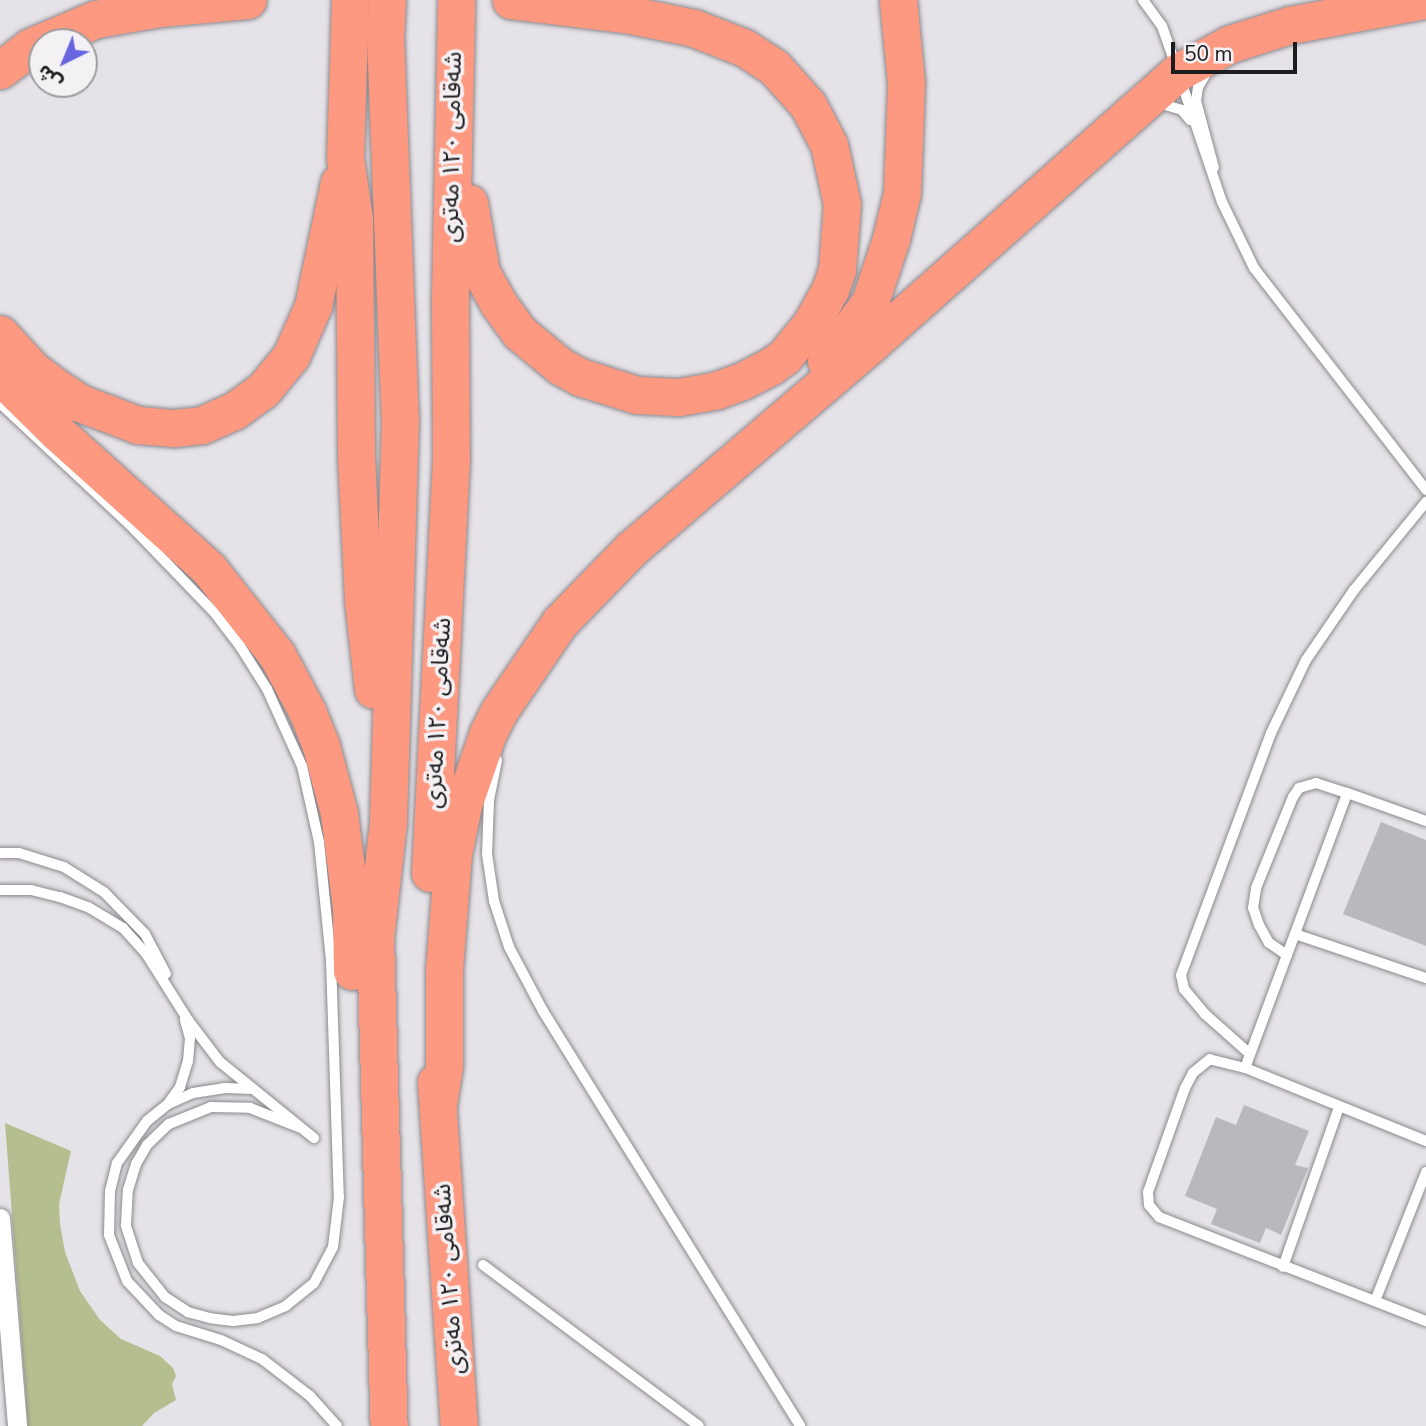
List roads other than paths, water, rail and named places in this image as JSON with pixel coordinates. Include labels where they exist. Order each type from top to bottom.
[{"type":"highway","points":[[0,71],[30,47],[96,19],[160,8],[248,0]]},
{"type":"highway","name":"شەقامی ١٢٠ مەتری","points":[[456,0],[462,44],[451,459],[428,906],[429,1007],[459,1426]]},
{"type":"highway","points":[[474,0],[462,44],[467,159],[475,246],[489,289],[520,333],[559,366],[580,377],[637,395],[679,397],[717,390],[742,381],[784,357],[811,324],[830,290],[840,254],[843,218],[840,186],[829,145],[799,92],[774,66],[753,52],[694,28],[631,15],[511,0]]},
{"type":"highway","points":[[771,426],[848,333],[870,302],[879,275],[902,192],[906,125],[904,47],[898,0]]},
{"type":"highway","points":[[438,1104],[444,1065],[444,970],[453,854],[463,805],[488,733],[499,711],[560,622],[631,550],[771,426],[872,343],[1178,72],[1230,44],[1290,25],[1424,0]]},
{"type":"highway","points":[[349,17],[345,158],[354,219],[356,456],[363,601],[388,822]]},
{"type":"highway","name":"شەقامی ١٢٠ مەتری","points":[[386,18],[400,416],[388,822],[375,937],[387,1426]]},
{"type":"highway","points":[[0,334],[33,370],[54,386],[80,403],[138,425],[174,428],[202,425],[234,411],[263,390],[291,356],[313,306],[345,158]]},
{"type":"highway","points":[[0,376],[58,433],[209,569],[277,655],[307,711],[321,746],[339,813],[351,908],[366,1292],[387,1426]]},
{"type":"street","points":[[0,1218],[7,1385],[18,1426]]},
{"type":"lane","points":[[1143,0],[1162,26],[1222,202],[1254,268],[1275,299],[1426,490]]},
{"type":"lane","points":[[1222,202],[1196,101],[1201,80],[1212,67],[1231,56],[1297,30],[1351,15]]},
{"type":"lane","points":[[1121,121],[1150,104],[1165,103],[1182,110],[1196,131]]},
{"type":"lane","points":[[0,403],[134,529],[214,611],[240,646],[267,689],[302,766],[320,842],[331,961],[339,1197],[333,1247],[320,1274],[307,1290],[286,1306],[258,1318],[233,1321],[210,1318],[188,1312],[165,1297],[138,1263],[127,1225],[128,1190],[136,1164],[147,1145],[169,1124],[211,1107],[250,1108],[301,1128]]},
{"type":"lane","points":[[1250,1054],[1205,1014],[1184,989],[1181,975],[1270,733],[1306,660],[1354,590],[1426,502]]},
{"type":"lane","points":[[511,714],[560,622]]},
{"type":"lane","points":[[501,745],[489,800],[487,854],[494,901],[509,947],[543,1011],[800,1426]]},
{"type":"lane","points":[[1287,955],[1269,943],[1253,908],[1256,888],[1293,796],[1299,788],[1316,783],[1426,821]]},
{"type":"lane","points":[[1245,1068],[1348,793]]},
{"type":"lane","points":[[0,851],[19,853],[64,867],[104,892],[145,934],[180,1007],[190,1048],[183,1079],[168,1104],[134,1134],[123,1151],[113,1176],[108,1219],[119,1266],[136,1294],[159,1315],[176,1326],[220,1340],[262,1359],[310,1396],[337,1426]]},
{"type":"lane","points":[[0,890],[31,890],[53,895],[111,919],[135,940],[212,1053],[314,1138]]},
{"type":"lane","points":[[1295,934],[1426,978]]},
{"type":"lane","points":[[1426,1141],[1245,1068],[1210,1059],[1193,1073],[1148,1192],[1149,1205],[1159,1217],[1426,1321]]},
{"type":"lane","points":[[168,1104],[211,1090],[252,1089]]},
{"type":"lane","points":[[1283,1267],[1339,1107]]},
{"type":"lane","points":[[1375,1301],[1426,1172]]},
{"type":"lane","points":[[483,1265],[699,1426]]}]
